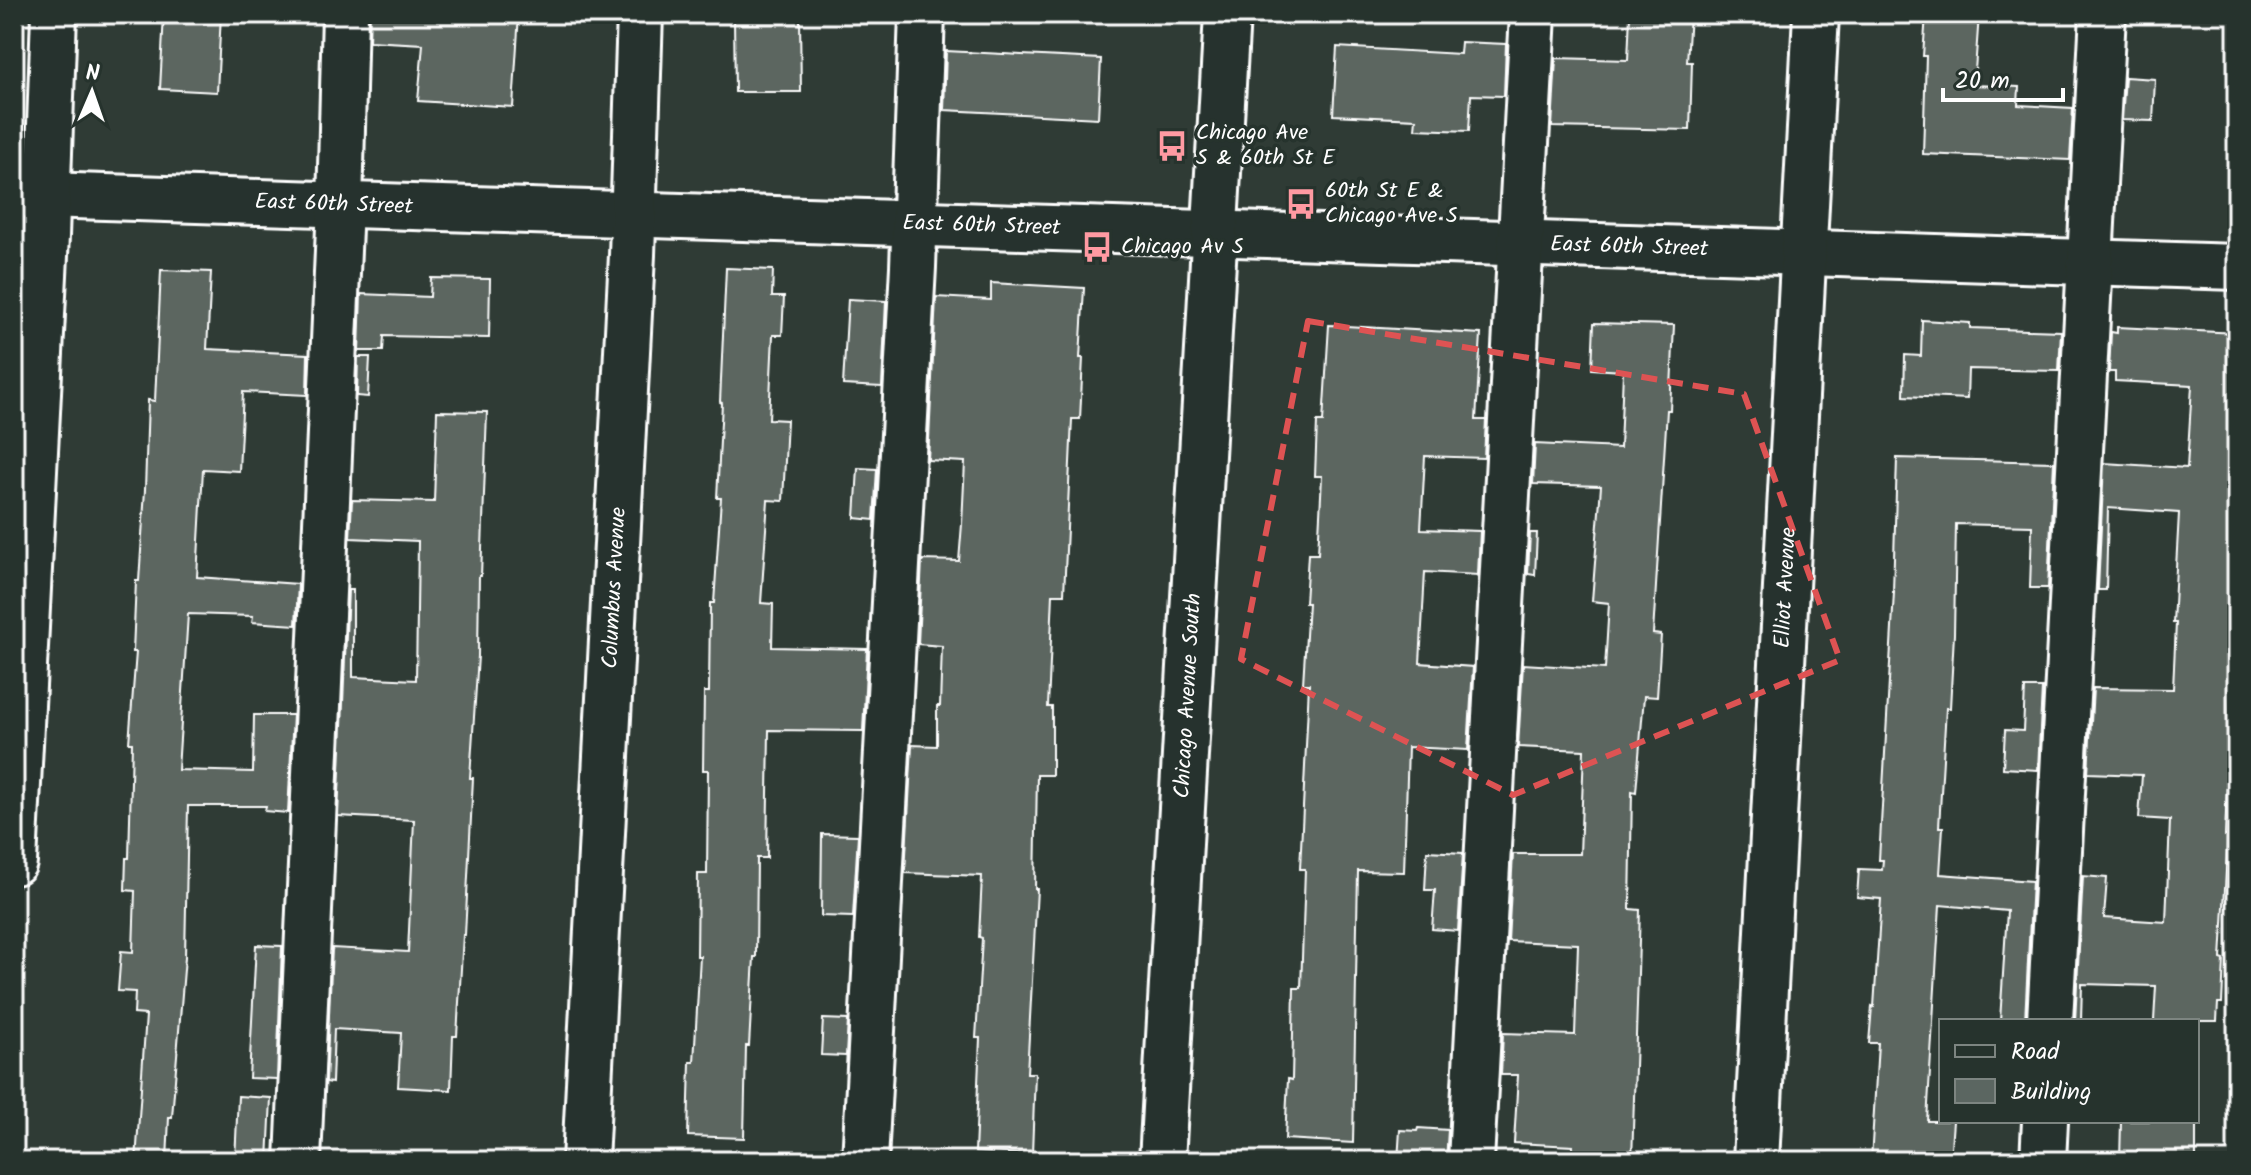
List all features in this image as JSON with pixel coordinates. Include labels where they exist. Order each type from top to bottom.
[{"type":"street","points":[[14,862],[31,194],[54,14]]},
{"type":"street","points":[[298,1161],[340,205],[345,14]]},
{"type":"street","name":"Columbus Avenue","points":[[585,1161],[634,214],[640,14]]},
{"type":"street","points":[[865,1161],[915,223],[922,14]]},
{"type":"street","name":"Chicago Avenue South","points":[[1162,1161],[1227,14]]},
{"type":"street","points":[[1471,1161],[1533,14]]},
{"type":"street","name":"Elliot Avenue","points":[[1756,1161],[1816,14]]},
{"type":"street","points":[[2050,1019],[2103,14]]},
{"type":"street","name":"East 60th Street","points":[[31,194],[2237,267]]},
{"type":"street","points":[[2043,1161],[2045,1123]]},
{"type":"highlighted area","points":[[1308,321],[1744,394],[1840,660],[1513,795],[1241,659]]},
{"type":"building","points":[[164,14],[221,14],[217,92],[160,89]]},
{"type":"building","points":[[370,14],[519,14],[513,107],[418,101],[423,44],[369,41]]},
{"type":"building","points":[[1630,14],[1690,14],[1687,62],[1692,62],[1690,130],[1552,127],[1556,58],[1628,60]]},
{"type":"building","points":[[1926,14],[1979,14],[1974,85],[2019,87],[2018,105],[2073,108],[2070,160],[1923,154]]},
{"type":"building","points":[[734,19],[800,19],[801,92],[735,92]]},
{"type":"building","points":[[1461,42],[1506,44],[1504,96],[1471,95],[1469,131],[1415,129],[1416,119],[1333,115],[1337,47],[1460,54]]},
{"type":"building","points":[[946,51],[1101,59],[1098,118],[944,110]]},
{"type":"building","points":[[2125,77],[2155,79],[2153,121],[2122,120]]},
{"type":"building","points":[[726,268],[773,270],[772,297],[784,297],[782,335],[773,335],[769,419],[787,420],[783,501],[768,500],[761,603],[773,604],[772,647],[867,649],[863,731],[769,730],[767,858],[757,858],[756,957],[749,1046],[746,1046],[744,1138],[688,1136],[690,1062],[694,1062],[700,956],[697,956],[698,874],[707,874],[708,770],[703,770],[704,692],[709,692],[710,603],[714,603],[721,498],[717,498]]},
{"type":"building","points":[[161,270],[211,272],[207,349],[308,354],[307,395],[243,392],[239,471],[203,469],[197,577],[298,584],[296,625],[252,622],[253,616],[188,614],[178,770],[253,772],[254,715],[293,715],[288,813],[265,811],[266,806],[188,806],[185,957],[167,1161],[136,1161],[146,1015],[134,1014],[135,992],[118,991],[121,951],[133,952],[135,891],[125,890],[126,858],[129,858],[132,743],[129,743],[148,400],[155,401]]},
{"type":"building","points":[[431,278],[490,279],[489,338],[384,336],[383,351],[359,351],[361,294],[430,297]]},
{"type":"building","points":[[991,283],[1084,288],[1080,419],[1072,419],[1064,594],[1053,594],[1048,707],[1052,707],[1052,775],[1037,775],[1037,889],[1027,1073],[1035,1073],[1032,1154],[975,1152],[982,876],[905,873],[912,745],[937,746],[937,706],[940,706],[942,646],[918,644],[922,560],[959,561],[962,524],[965,462],[928,460],[936,297],[991,300]]},
{"type":"building","points":[[848,299],[886,301],[882,387],[843,385]]},
{"type":"building","points":[[1922,320],[1970,323],[1970,328],[2061,331],[2059,371],[1968,369],[1967,399],[1904,396],[1905,355],[1921,356]]},
{"type":"building","points":[[1594,323],[1674,325],[1653,634],[1661,635],[1657,697],[1644,696],[1636,792],[1632,791],[1630,909],[1640,910],[1632,1161],[1572,1161],[1573,1146],[1514,1143],[1518,1075],[1501,1075],[1503,1033],[1575,1035],[1578,944],[1508,941],[1513,854],[1580,854],[1584,750],[1518,747],[1523,664],[1605,669],[1609,603],[1592,601],[1601,486],[1533,484],[1535,444],[1620,448],[1623,371],[1592,369]]},
{"type":"building","points":[[1329,325],[1481,334],[1476,420],[1486,420],[1484,458],[1425,456],[1421,529],[1480,531],[1478,575],[1425,572],[1420,663],[1473,667],[1468,750],[1408,747],[1404,872],[1358,871],[1353,1143],[1285,1139],[1288,1079],[1292,1080],[1294,988],[1301,988],[1305,869],[1300,869],[1309,684],[1303,684],[1308,603],[1305,603],[1308,554],[1318,554],[1322,476],[1315,476],[1317,422],[1323,422]]},
{"type":"building","points":[[2117,327],[2237,333],[2237,605],[2225,836],[2228,836],[2221,959],[2224,960],[2222,1003],[2218,1003],[2217,1021],[2154,1019],[2156,986],[2082,984],[2081,1019],[2075,1019],[2083,876],[2107,878],[2104,918],[2166,922],[2170,820],[2139,818],[2142,775],[2088,773],[2093,688],[2173,689],[2179,513],[2108,508],[2106,590],[2098,590],[2104,463],[2187,468],[2192,385],[2115,381],[2115,372],[2109,372],[2111,332],[2117,333]]},
{"type":"building","points":[[358,357],[370,357],[368,397],[357,396]]},
{"type":"building","points":[[437,411],[487,412],[465,935],[457,1036],[453,1036],[451,1090],[398,1087],[401,1033],[334,1029],[332,1083],[326,1082],[332,948],[408,952],[414,820],[338,816],[348,590],[353,590],[353,677],[416,680],[418,541],[350,538],[352,500],[434,502]]},
{"type":"building","points":[[1897,458],[2054,462],[2048,588],[2030,588],[2032,526],[1956,524],[1950,708],[1946,708],[1939,827],[1943,827],[1940,874],[2032,881],[2025,1019],[2000,1019],[2007,911],[1940,905],[1927,1121],[1953,1123],[1950,1161],[1871,1161],[1878,1043],[1869,1043],[1881,899],[1857,897],[1859,869],[1882,870],[1883,860],[1879,860]]},
{"type":"building","points":[[858,468],[877,469],[874,520],[855,518]]},
{"type":"building","points":[[1530,533],[1537,533],[1535,575],[1528,574]]},
{"type":"building","points":[[2025,688],[2042,688],[2038,770],[2003,768],[2005,730],[2023,731]]},
{"type":"building","points":[[822,834],[858,835],[853,917],[821,916]]},
{"type":"building","points":[[1427,851],[1463,853],[1458,931],[1432,929],[1435,890],[1425,890]]},
{"type":"building","points":[[256,945],[282,946],[277,1079],[249,1078]]},
{"type":"building","points":[[823,1019],[848,1020],[846,1056],[821,1055]]},
{"type":"building","points":[[238,1096],[271,1098],[268,1161],[235,1161]]},
{"type":"building","points":[[2121,1123],[2196,1123],[2196,1161],[2120,1161]]},
{"type":"building","points":[[1418,1128],[1448,1130],[1446,1161],[1398,1161],[1400,1130],[1417,1131]]},
{"type":"place","name":"Chicago Ave S & 60th St E","points":[[1172,146]]},
{"type":"place","name":"60th St E & Chicago Ave S","points":[[1301,204]]},
{"type":"place","name":"Chicago Av S","points":[[1097,247]]}]
